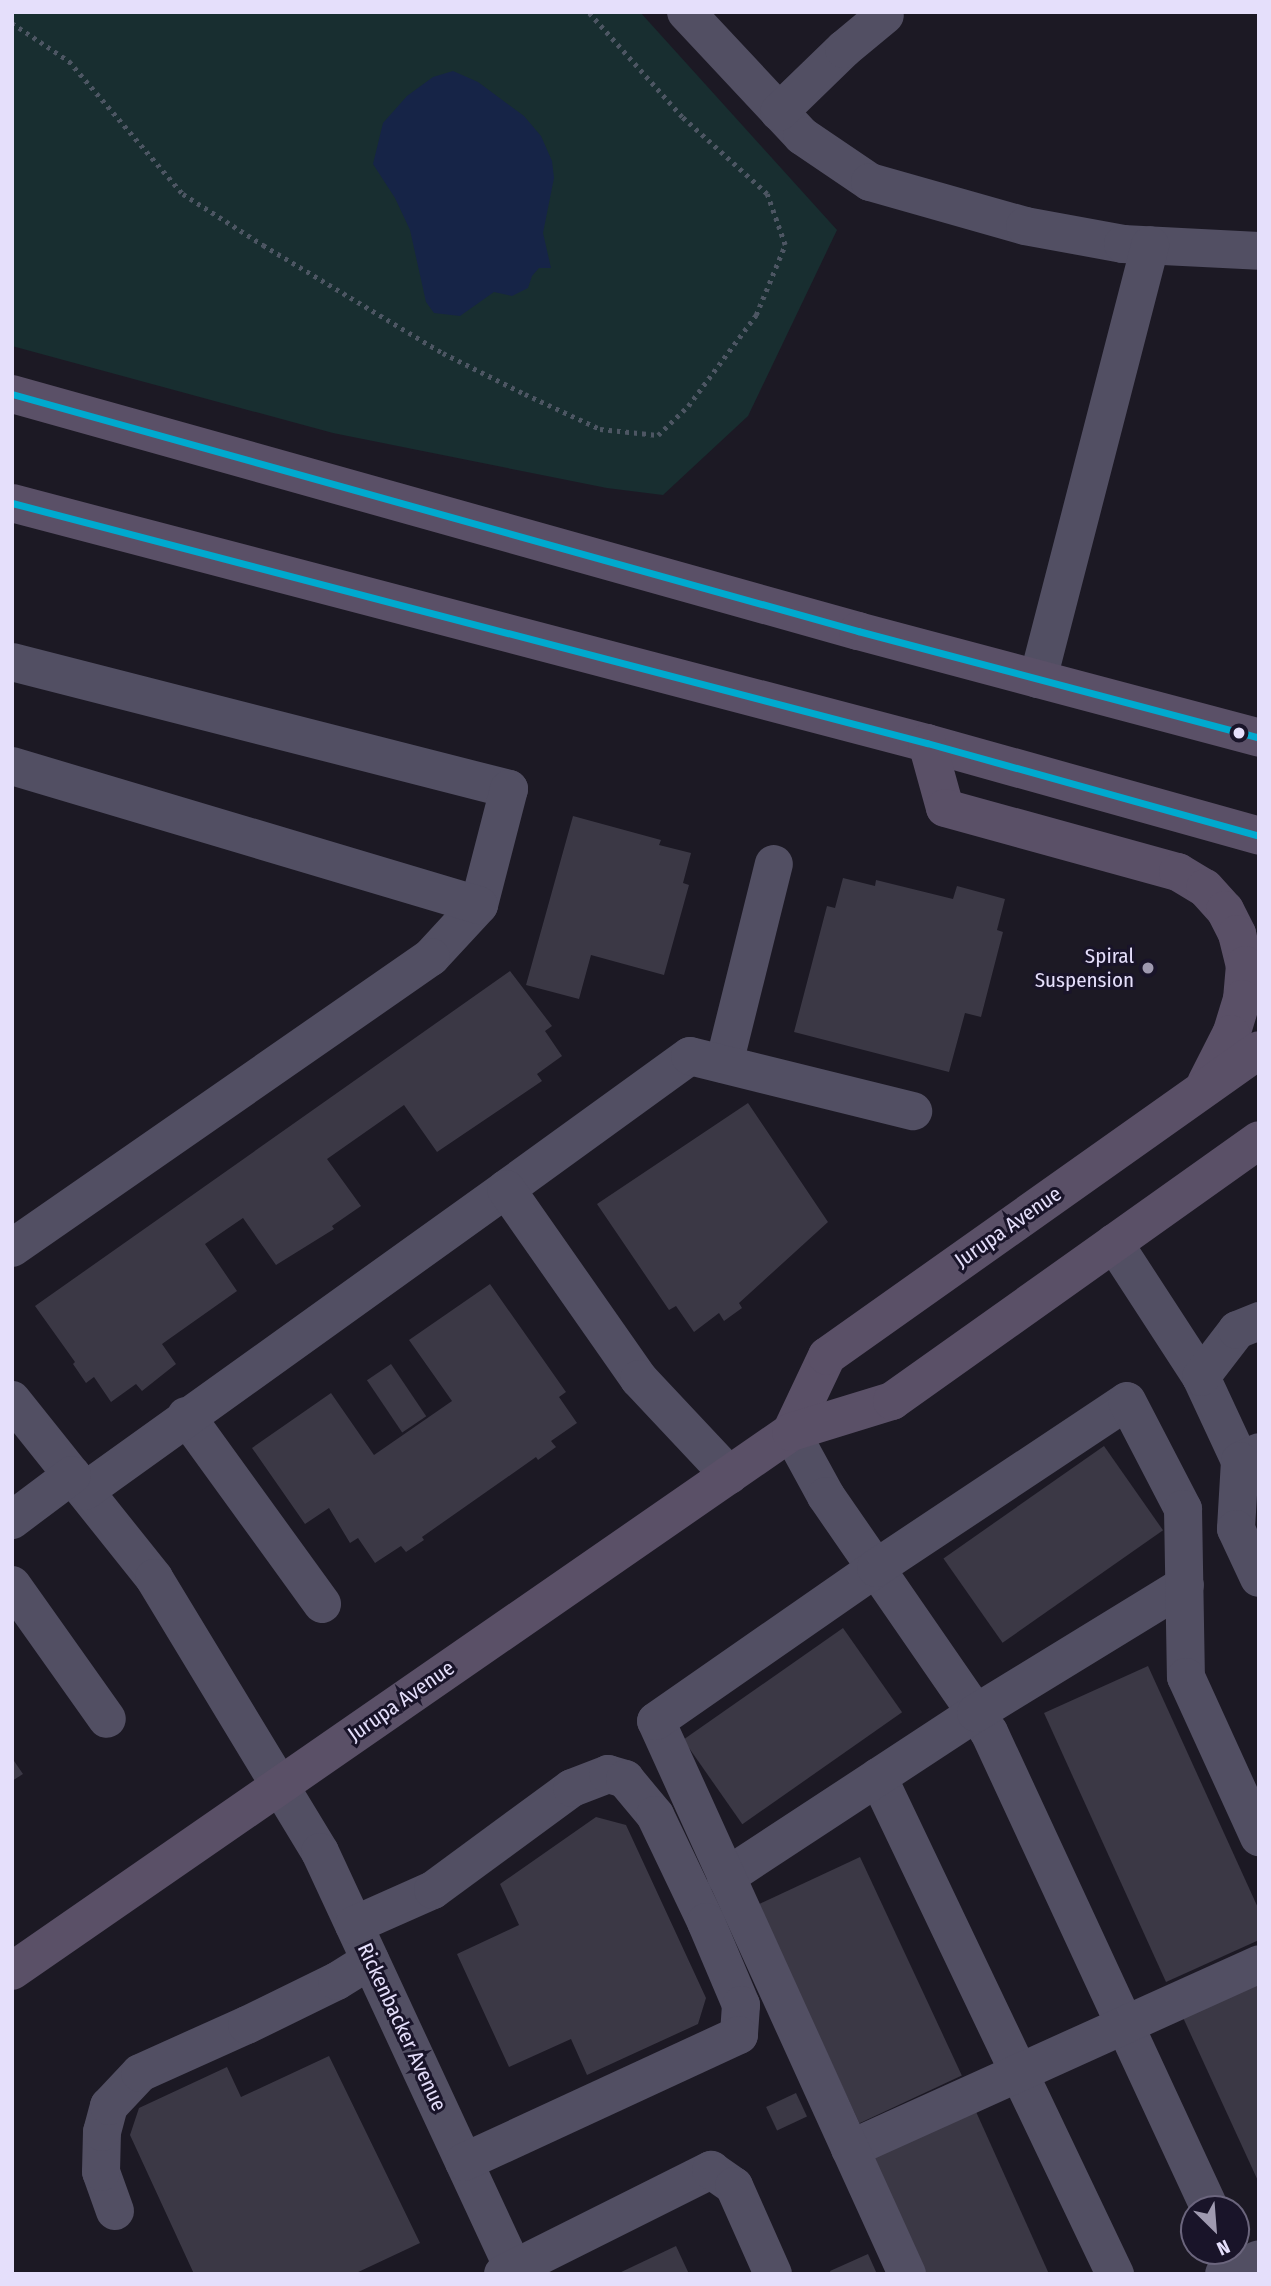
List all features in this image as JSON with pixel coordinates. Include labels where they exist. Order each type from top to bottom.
[{"type":"main road","points":[[12,394],[1259,738]]},
{"type":"main road","points":[[12,503],[927,743],[1259,836]]},
{"type":"main road","points":[[927,743],[945,808],[1178,872],[1205,888],[1225,910],[1237,934],[1245,965],[1242,999],[1231,1034],[1203,1089]]},
{"type":"main road","name":"Jurupa Avenue","points":[[791,1432],[827,1356],[1259,1050]]},
{"type":"main road","name":"Jurupa Avenue","points":[[12,1972],[791,1432],[892,1401],[1259,1140]]},
{"type":"street","points":[[686,12],[791,124],[870,182],[1025,226],[1123,244],[1259,251]]},
{"type":"street","points":[[791,124],[844,50],[886,13]]},
{"type":"street","points":[[1038,679],[1150,245]]},
{"type":"street","points":[[12,662],[509,789],[479,905],[431,957],[12,1248]]},
{"type":"street","points":[[12,766],[479,905]]},
{"type":"street","points":[[724,1064],[774,864]]},
{"type":"street","points":[[12,1520],[78,1483],[186,1416],[690,1056],[913,1111]]},
{"type":"street","points":[[506,1189],[639,1379],[729,1475]]},
{"type":"street","points":[[1115,1243],[1249,1457],[1236,1530],[1259,1578]]},
{"type":"street","points":[[1201,1377],[1237,1330],[1259,1321]]},
{"type":"street","name":"Rickenbacker Avenue","points":[[12,1400],[154,1578],[320,1852],[464,2162],[511,2272]]},
{"type":"street","points":[[907,2274],[656,1721],[876,1568],[1127,1401],[1183,1509],[1186,1677],[1259,1837]]},
{"type":"street","points":[[186,1416],[322,1604]]},
{"type":"street","points":[[791,1432],[826,1496],[989,1732],[1204,2195]]},
{"type":"street","points":[[12,1585],[107,1719]]},
{"type":"street","points":[[726,1877],[976,1713],[1185,1585]]},
{"type":"street","points":[[354,1925],[433,1890],[572,1788],[608,1774],[625,1779],[655,1815],[706,1922],[741,2005],[739,2035],[464,2162]]},
{"type":"street","points":[[878,1777],[1115,2274]]},
{"type":"street","points":[[115,2211],[101,2172],[102,2132],[109,2106],[141,2073],[337,1981],[370,1960]]},
{"type":"street","points":[[850,2149],[1259,1964]]},
{"type":"street","points":[[511,2272],[711,2170],[734,2186],[773,2274]]},
{"type":"path","points":[[12,23],[69,61],[183,194],[443,353],[600,429],[658,435],[688,406],[756,315],[785,245],[767,194],[682,117],[588,12]]},
{"type":"green space","points":[[12,12],[640,12],[837,230],[748,416],[663,495],[607,488],[333,433],[12,346]]},
{"type":"water","points":[[453,71],[478,82],[524,116],[541,136],[552,161],[554,178],[543,233],[551,268],[539,268],[532,276],[528,288],[512,296],[494,292],[460,316],[434,313],[426,302],[410,230],[395,198],[373,164],[383,123],[407,96],[433,77]]},
{"type":"building","points":[[573,816],[661,840],[659,845],[691,853],[683,883],[689,885],[664,975],[591,955],[579,999],[526,985]]},
{"type":"building","points":[[843,878],[875,886],[876,880],[953,899],[957,886],[1005,899],[997,930],[1003,932],[981,1017],[965,1013],[949,1072],[794,1032],[827,906],[835,908]]},
{"type":"building","points":[[510,971],[552,1026],[545,1031],[562,1056],[537,1074],[542,1081],[437,1152],[404,1105],[327,1159],[361,1206],[332,1226],[334,1229],[276,1265],[243,1218],[205,1244],[237,1291],[162,1344],[176,1364],[142,1391],[136,1384],[111,1402],[94,1377],[86,1383],[73,1364],[75,1362],[35,1306]]},
{"type":"building","points":[[748,1103],[828,1222],[739,1303],[742,1308],[724,1321],[719,1313],[694,1332],[676,1306],[669,1310],[597,1204]]},
{"type":"building","points":[[490,1284],[566,1392],[559,1397],[577,1423],[551,1441],[556,1447],[538,1460],[536,1457],[422,1537],[424,1540],[406,1552],[401,1546],[375,1563],[358,1538],[350,1543],[329,1508],[305,1524],[252,1448],[331,1393],[374,1455],[452,1401],[409,1340]]},
{"type":"building","points":[[391,1364],[426,1416],[402,1432],[367,1380]]},
{"type":"building","points":[[1104,1446],[1163,1530],[1003,1643],[943,1558]]},
{"type":"building","points":[[843,1628],[902,1712],[742,1824],[683,1740]]},
{"type":"building","points":[[1148,1666],[1259,1910],[1259,1940],[1166,1982],[1044,1713]]},
{"type":"building","points":[[12,1758],[23,1774],[12,1781]]},
{"type":"building","points":[[596,1817],[626,1825],[706,1998],[698,2024],[587,2075],[571,2039],[509,2067],[457,1954],[519,1925],[500,1884]]},
{"type":"building","points":[[860,1857],[962,2075],[859,2123],[758,1905]]},
{"type":"building","points":[[1259,1976],[1259,2183],[1180,2011]]},
{"type":"building","points":[[329,2056],[420,2243],[354,2274],[194,2274],[130,2135],[139,2108],[227,2067],[241,2097]]},
{"type":"building","points":[[796,2093],[807,2117],[777,2131],[766,2107]]},
{"type":"building","points":[[973,2105],[1049,2274],[925,2274],[869,2152]]},
{"type":"building","points":[[676,2246],[689,2274],[617,2274]]},
{"type":"building","points":[[868,2254],[877,2274],[831,2274],[830,2271]]},
{"type":"transit line","points":[[12,394],[858,631],[1259,738]]},
{"type":"transit line","points":[[12,503],[927,743],[1259,836]]},
{"type":"place","name":"Spiral Suspension","points":[[1148,968]]}]
